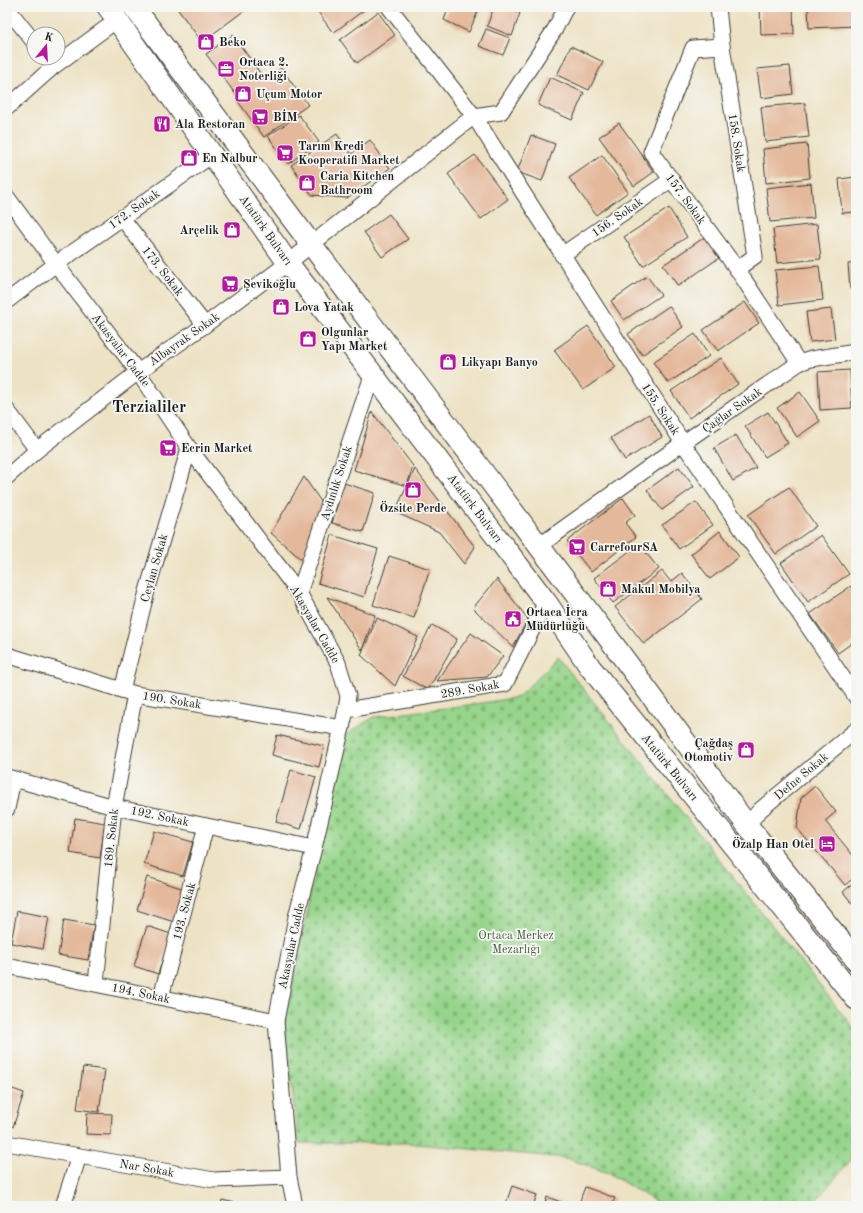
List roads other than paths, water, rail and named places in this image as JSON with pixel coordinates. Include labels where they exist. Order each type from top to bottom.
[{"type":"main road","points":[[139,9],[310,244],[539,546],[747,825],[856,960]]},
{"type":"main road","name":"Atatürk Bulvarı","points":[[113,13],[288,263],[546,602],[590,667],[856,999]]},
{"type":"street","name":"155. Sokak","points":[[389,7],[474,116],[683,443],[856,697]]},
{"type":"street","points":[[474,116],[501,112],[555,29],[566,7]]},
{"type":"street","name":"158. Sokak","points":[[718,7],[722,46],[755,256],[738,269]]},
{"type":"street","points":[[7,8],[26,32]]},
{"type":"street","points":[[66,50],[113,13]]},
{"type":"street","name":"157. Sokak","points":[[722,46],[693,48],[651,152],[738,269],[799,363]]},
{"type":"street","points":[[8,105],[47,66]]},
{"type":"street","name":"Albayrak Sokak","points":[[7,477],[37,450],[138,372],[205,325],[288,263],[310,244],[474,116]]},
{"type":"street","name":"172. Sokak","points":[[7,301],[56,264],[212,155]]},
{"type":"street","name":"156. Sokak","points":[[562,255],[672,179]]},
{"type":"street","name":"Akasyalar Cadde","points":[[7,197],[138,372],[189,448],[299,593],[338,663],[348,696],[314,848],[296,917],[276,1021],[289,1177],[295,1206]]},
{"type":"street","name":"173. Sokak","points":[[122,218],[205,325]]},
{"type":"street","name":"Çağlar Sokak","points":[[539,546],[683,443],[799,363],[811,359],[856,352]]},
{"type":"street","name":"Aydınlık Sokak","points":[[299,593],[373,373]]},
{"type":"street","points":[[7,410],[37,450]]},
{"type":"street","name":"Ceylan Sokak","points":[[128,692],[147,591],[189,448]]},
{"type":"street","name":"289. Sokak","points":[[346,710],[505,684],[546,602]]},
{"type":"street","name":"190. Sokak","points":[[7,654],[128,692],[342,728]]},
{"type":"street","name":"189. Sokak","points":[[96,983],[114,807],[128,692]]},
{"type":"street","name":"Defne Sokak","points":[[747,825],[760,810],[856,730]]},
{"type":"street","points":[[7,809],[10,778]]},
{"type":"street","name":"192. Sokak","points":[[10,778],[114,807],[314,848]]},
{"type":"street","name":"193. Sokak","points":[[161,997],[206,826]]},
{"type":"street","name":"194. Sokak","points":[[7,966],[276,1021]]},
{"type":"street","name":"Nar Sokak","points":[[7,1143],[214,1180],[289,1177]]},
{"type":"street","points":[[63,1206],[79,1156]]},
{"type":"place","name":"Beko","points":[[206,42]]},
{"type":"place","name":"Ortaca 2. Noterliği","points":[[226,69]]},
{"type":"place","name":"Uçum Motor","points":[[243,94]]},
{"type":"place","name":"BİM","points":[[260,117]]},
{"type":"place","name":"Ala Restoran","points":[[162,124]]},
{"type":"place","name":"Tarım Kredi Kooperatifi Market","points":[[285,153]]},
{"type":"place","name":"En Nalbur","points":[[189,158]]},
{"type":"place","name":"Caria Kitchen Bathroom","points":[[307,183]]},
{"type":"place","name":"Arçelik","points":[[232,230]]},
{"type":"place","name":"Şevikoğlu","points":[[230,284]]},
{"type":"place","name":"Lova Yatak","points":[[281,307]]},
{"type":"place","name":"Olgunlar Yapı Market","points":[[308,339]]},
{"type":"place","name":"Likyapı Banyo","points":[[448,362]]},
{"type":"place","name":"Ecrin Market","points":[[168,448]]},
{"type":"place","name":"Özsite Perde","points":[[413,490]]},
{"type":"place","name":"CarrefourSA","points":[[577,547]]},
{"type":"place","name":"Makul Mobilya","points":[[608,589]]},
{"type":"place","name":"Ortaca İcra Müdürlüğü","points":[[513,619]]},
{"type":"place","name":"Çağdaş Otomotiv","points":[[746,750]]},
{"type":"place","name":"Özalp Han Otel","points":[[827,844]]},
{"type":"district","name":"Terzialiler","points":[[149,406]]},
{"type":"park label","name":"Ortaca Merkez Mezarlığı","points":[[516,942]]}]
